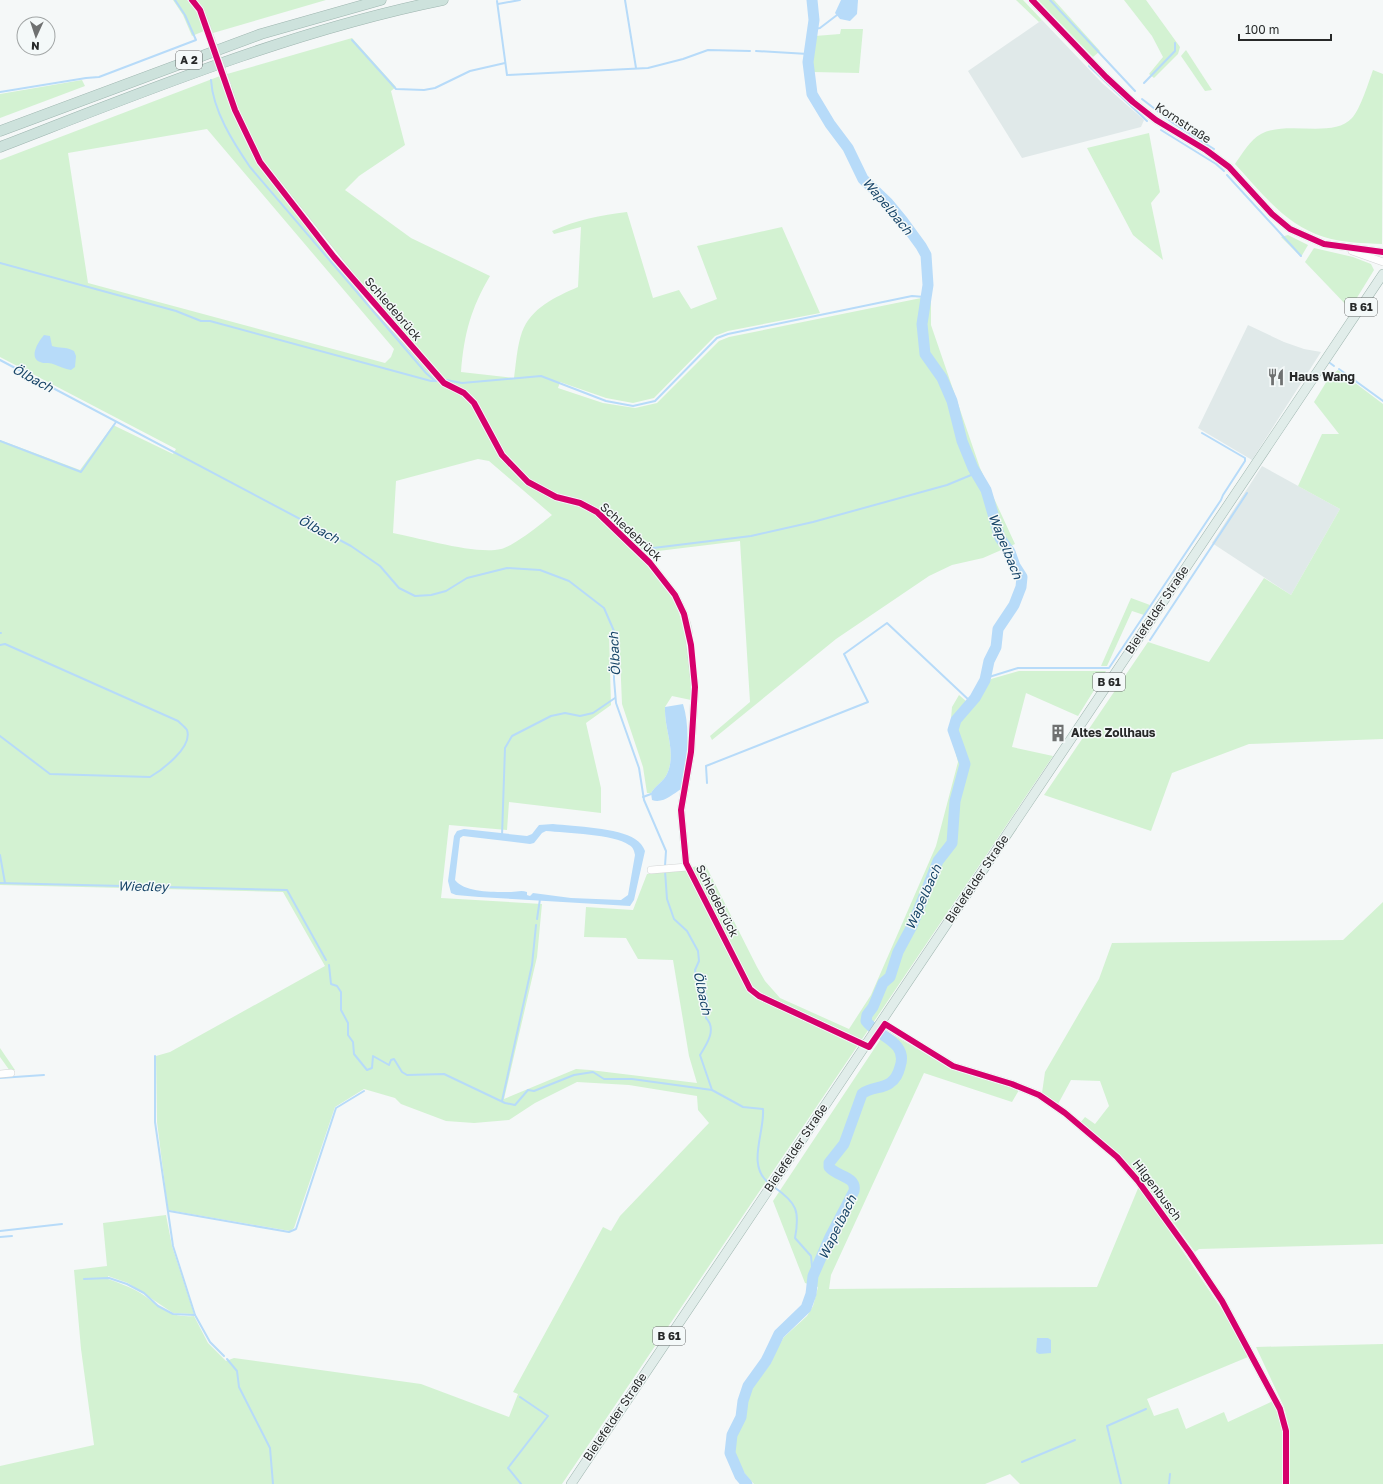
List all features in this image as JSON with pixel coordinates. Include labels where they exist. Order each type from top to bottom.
[{"type":"highway","name":"A 2","points":[[0,131],[261,34],[381,0]]},
{"type":"highway","name":"A 2","points":[[0,147],[171,81],[267,47],[368,18],[443,0]]},
{"type":"main road","name":"Bielefelder Straße","points":[[571,1484],[1383,274]]},
{"type":"street","name":"Schledebrück","points":[[192,0],[200,10],[235,110],[260,162],[334,257],[444,384],[464,392],[474,403],[502,455],[528,482],[556,497],[580,503],[597,512],[650,563],[675,595],[684,614],[688,628],[695,687],[691,752],[681,810],[681,826],[687,867],[750,990],[759,996],[865,1046]]},
{"type":"street","name":"Kornstraße","points":[[1032,0],[1106,77],[1156,120],[1206,150],[1229,167],[1272,214],[1290,229],[1314,241],[1359,252],[1383,262]]},
{"type":"street","name":"Kornstraße","points":[[1335,246],[1383,252]]},
{"type":"street","name":"Schledebrück","points":[[651,870],[687,867]]},
{"type":"street","name":"Hilgenbusch","points":[[880,1023],[953,1066],[1012,1084],[1039,1095],[1066,1113],[1118,1157],[1138,1181],[1190,1253],[1222,1302],[1280,1408],[1286,1431],[1286,1484]]},
{"type":"street","points":[[0,1074],[11,1074]]},
{"type":"shaded area","points":[[1042,20],[1102,83],[1144,120],[1141,127],[1022,158],[968,71]]},
{"type":"shaded area","points":[[1248,325],[1284,342],[1304,349],[1321,352],[1252,460],[1198,428]]},
{"type":"shaded area","points":[[1262,466],[1340,509],[1291,595],[1212,543]]},
{"type":"green space","points":[[173,0],[187,0],[196,11],[204,31],[192,36],[183,15]]},
{"type":"green space","points":[[196,0],[326,0],[213,33],[203,8]]},
{"type":"green space","points":[[1016,0],[1023,0],[1042,20],[1039,22]]},
{"type":"green space","points":[[1038,0],[1054,0],[1100,51],[1093,57]]},
{"type":"green space","points":[[1124,0],[1146,0],[1180,47],[1178,54],[1154,78],[1149,74],[1163,57],[1152,36]]},
{"type":"green space","points":[[841,29],[863,29],[859,73],[813,72],[812,55],[815,36],[840,34]]},
{"type":"green space","points":[[352,38],[396,87],[391,91],[405,145],[359,176],[345,190],[411,238],[490,276],[473,310],[466,333],[461,372],[514,378],[522,332],[531,316],[553,299],[578,287],[581,227],[554,234],[552,231],[589,218],[627,212],[653,298],[679,290],[691,309],[717,299],[697,246],[782,227],[820,313],[728,331],[715,336],[654,398],[633,403],[606,398],[560,382],[558,388],[603,403],[635,408],[657,403],[719,341],[729,337],[931,296],[931,325],[980,468],[1015,544],[983,558],[952,565],[929,576],[836,639],[712,740],[710,736],[750,702],[740,541],[650,552],[642,560],[662,582],[680,615],[686,641],[690,673],[691,700],[672,696],[665,707],[671,757],[670,766],[666,777],[651,793],[647,793],[643,767],[622,704],[619,632],[609,632],[611,705],[586,723],[601,788],[601,813],[509,802],[507,830],[449,825],[441,898],[542,904],[537,957],[504,1099],[576,1069],[697,1083],[689,1056],[673,960],[638,959],[626,938],[584,937],[586,907],[633,910],[647,874],[682,870],[705,864],[765,981],[780,998],[849,1029],[871,995],[936,846],[958,762],[950,730],[952,707],[959,695],[973,707],[991,679],[1019,671],[1106,671],[1078,716],[1026,693],[1012,747],[1053,756],[562,1484],[0,1484],[0,1466],[94,1445],[81,1349],[74,1270],[107,1266],[103,1223],[166,1215],[172,1246],[194,1314],[173,1313],[128,1283],[108,1276],[108,1279],[125,1285],[142,1294],[165,1311],[178,1315],[194,1316],[208,1343],[226,1361],[234,1358],[421,1384],[509,1417],[518,1394],[513,1392],[603,1227],[611,1231],[620,1216],[709,1123],[698,1110],[697,1096],[629,1085],[577,1082],[535,1103],[509,1120],[474,1123],[446,1121],[401,1104],[395,1098],[364,1089],[335,1107],[294,1228],[290,1231],[168,1210],[157,1122],[156,1056],[170,1052],[325,966],[283,892],[0,885],[0,440],[80,470],[113,425],[173,454],[176,449],[0,357],[0,160],[220,76],[224,86],[231,84],[227,74]],"holes":[[[207,129],[394,349],[391,357],[385,363],[88,283],[68,153]],[[478,459],[489,461],[552,515],[513,544],[501,549],[477,550],[463,548],[393,533],[396,481]]]},
{"type":"green space","points":[[1186,50],[1212,90],[1205,91],[1181,56]]},
{"type":"green space","points":[[1373,70],[1383,74],[1382,244],[1338,240],[1310,232],[1286,216],[1264,196],[1235,164],[1250,143],[1261,134],[1272,130],[1322,129],[1344,124],[1352,118],[1358,109]]},
{"type":"green space","points":[[82,80],[85,86],[0,118],[0,94]]},
{"type":"green space","points":[[1149,133],[1160,192],[1151,203],[1163,260],[1133,235],[1087,148]]},
{"type":"green space","points":[[1288,235],[1308,245],[1301,257],[1281,237]]},
{"type":"green space","points":[[1314,248],[1353,257],[1371,264],[1374,270],[1350,309],[1305,262]]},
{"type":"green space","points":[[1338,370],[1383,404],[1383,739],[1249,744],[1172,773],[1151,831],[1044,795],[1148,642],[1209,662],[1264,578],[1291,595],[1340,509],[1298,486],[1322,434],[1339,434],[1314,402],[1330,376]]},
{"type":"green space","points":[[1131,598],[1150,605],[1144,615],[1132,611],[1107,666],[1101,666]]},
{"type":"green space","points":[[1383,902],[1383,1244],[1199,1249],[1195,1252],[1141,1178],[1119,1155],[1080,1123],[1085,1117],[1095,1124],[1109,1106],[1100,1081],[1071,1080],[1058,1104],[1042,1093],[1045,1072],[1099,979],[1112,943],[1343,940]]},
{"type":"green space","points":[[886,1031],[951,1068],[1019,1090],[1012,1102],[924,1073],[831,1275],[829,1289],[1097,1287],[1139,1186],[1225,1314],[1248,1357],[1147,1399],[1154,1416],[1178,1408],[1186,1429],[1224,1412],[1228,1422],[1273,1401],[1284,1431],[1283,1484],[1020,1484],[1010,1474],[985,1484],[754,1484],[745,1474],[734,1454],[735,1435],[744,1418],[746,1401],[752,1388],[771,1363],[774,1353],[784,1337],[807,1316],[813,1306],[818,1287],[805,1283],[773,1201]]},
{"type":"green space","points":[[0,1048],[15,1070],[10,1071],[0,1057]]},
{"type":"green space","points":[[1383,1344],[1383,1484],[1289,1484],[1290,1431],[1284,1407],[1256,1347]]},
{"type":"water","points":[[841,0],[858,0],[857,14],[850,21],[840,19],[835,13]]},
{"type":"water","points":[[44,335],[50,336],[52,346],[74,351],[76,356],[75,367],[71,370],[51,363],[42,363],[37,360],[35,357],[36,349]]},
{"type":"water","points":[[683,704],[687,724],[687,746],[681,789],[664,800],[652,800],[651,793],[666,777],[670,766],[671,757],[665,707]]},
{"type":"water","points":[[553,824],[608,830],[628,835],[638,841],[645,851],[634,900],[630,906],[479,897],[456,895],[451,893],[448,881],[454,836],[457,831],[464,829],[527,836],[532,834],[539,825]],"holes":[[[546,831],[577,833],[613,838],[622,841],[631,847],[634,850],[635,855],[628,895],[621,900],[571,898],[533,893],[530,896],[527,895],[527,892],[523,891],[497,892],[473,890],[455,880],[460,838],[463,836],[530,844],[534,843],[542,833]]]},
{"type":"water","points":[[1037,1338],[1048,1338],[1051,1340],[1051,1353],[1039,1354],[1036,1352]]},
{"type":"waterway","points":[[0,92],[99,77],[196,40],[185,15],[175,0]]},
{"type":"waterway","points":[[498,4],[520,0]]},
{"type":"waterway","points":[[625,0],[636,68]]},
{"type":"waterway","name":"Wapelbach","points":[[747,1484],[740,1476],[730,1453],[732,1435],[741,1417],[743,1401],[748,1386],[766,1361],[779,1334],[806,1308],[811,1294],[813,1276],[830,1237],[854,1191],[854,1186],[850,1179],[832,1170],[829,1167],[829,1163],[844,1144],[862,1094],[869,1090],[887,1085],[898,1074],[902,1058],[900,1051],[896,1045],[866,1021],[867,1015],[873,1007],[883,983],[890,977],[898,952],[912,926],[938,861],[952,843],[955,801],[965,764],[953,730],[956,720],[975,698],[985,680],[989,661],[996,647],[998,629],[1014,605],[1021,587],[1022,577],[1015,566],[1010,552],[1000,538],[986,490],[973,468],[962,441],[952,401],[942,378],[925,354],[922,324],[928,285],[926,255],[921,246],[888,203],[863,179],[848,148],[830,124],[812,94],[808,62],[814,20],[812,0]]},
{"type":"waterway","points":[[1050,0],[1135,91]]},
{"type":"waterway","points":[[497,1],[507,75],[648,68],[683,59],[708,50],[750,51]]},
{"type":"waterway","points":[[813,29],[820,28],[837,15]]},
{"type":"waterway","points":[[352,40],[396,89],[424,90],[435,88],[470,71],[505,63]]},
{"type":"waterway","points":[[1144,83],[1175,51],[1175,43]]},
{"type":"waterway","points":[[756,51],[808,54]]},
{"type":"waterway","points":[[1089,66],[1147,121]]},
{"type":"waterway","points":[[211,80],[220,115],[231,137],[250,167],[426,373],[435,381]]},
{"type":"waterway","points":[[1142,99],[1173,123],[1214,149]]},
{"type":"waterway","points":[[1161,130],[1216,164],[1224,171]]},
{"type":"waterway","points":[[1227,175],[1301,256]]},
{"type":"waterway","points":[[0,263],[176,311],[201,321],[210,321],[431,381],[437,381]]},
{"type":"waterway","points":[[446,380],[462,383],[541,376],[606,401],[633,406],[655,401],[717,338],[728,334],[912,296],[925,297]]},
{"type":"waterway","name":"Ölbach","points":[[0,360],[351,546],[380,566],[399,588],[415,596],[431,595],[446,591],[467,578],[507,568],[540,570],[569,581],[604,608],[614,631],[614,679],[616,703],[639,768],[644,800],[666,851],[665,866]]},
{"type":"waterway","points":[[1330,363],[1334,366]]},
{"type":"waterway","points":[[1339,369],[1383,401]]},
{"type":"waterway","points":[[0,441],[81,472],[116,422]]},
{"type":"waterway","points":[[985,680],[989,677],[1018,668],[1109,668],[1221,500],[1245,461],[1245,458],[1202,433]]},
{"type":"waterway","points":[[645,549],[751,536],[813,522],[947,485],[976,473]]},
{"type":"waterway","points":[[1150,640],[1247,493]]},
{"type":"waterway","points":[[707,783],[706,766],[868,702],[844,654],[887,623],[971,702]]},
{"type":"waterway","points":[[0,645],[5,644],[178,721],[187,730],[188,737],[181,750],[169,764],[150,777],[50,774],[0,736]]},
{"type":"waterway","points":[[502,836],[505,748],[512,736],[551,716],[565,713],[580,716],[593,713],[615,698]]},
{"type":"waterway","name":"Ölbach","points":[[643,797],[651,794]]},
{"type":"waterway","points":[[0,855],[5,883]]},
{"type":"waterway","name":"Ölbach","points":[[665,871],[667,899],[674,919],[687,931],[698,951],[699,961],[695,970],[696,976],[703,985],[707,1000],[706,1018],[711,1027],[710,1036],[700,1055],[712,1090],[743,1107],[763,1109],[758,1158],[762,1176],[769,1183]]},
{"type":"waterway","name":"Wiedley","points":[[0,883],[287,890],[326,960]]},
{"type":"waterway","points":[[537,919],[540,899]]},
{"type":"waterway","points":[[502,1101],[532,965],[536,925]]},
{"type":"waterway","points":[[329,965],[331,984],[337,986],[341,992],[341,1010],[348,1023],[348,1035],[353,1042],[354,1054],[367,1070],[372,1068],[373,1056],[389,1065],[391,1060],[394,1059],[402,1072],[407,1075],[444,1074],[505,1103],[515,1105],[528,1090],[534,1091],[574,1075],[593,1072],[604,1079],[632,1079],[712,1090]]},
{"type":"waterway","points":[[155,1056],[155,1122],[173,1246],[195,1315],[210,1342],[224,1356]]},
{"type":"waterway","points":[[0,1078],[44,1075]]},
{"type":"waterway","points":[[169,1211],[289,1232],[296,1229],[336,1108],[364,1091]]},
{"type":"waterway","name":"Ölbach","points":[[774,1187],[788,1198],[795,1208],[797,1214],[795,1238],[811,1256],[813,1276]]},
{"type":"waterway","points":[[0,1231],[62,1224]]},
{"type":"waterway","points":[[0,1237],[12,1236]]},
{"type":"waterway","points":[[84,1279],[109,1278],[127,1284],[144,1293],[158,1306],[173,1314],[195,1315]]},
{"type":"waterway","points":[[227,1359],[237,1371],[239,1387],[270,1448],[273,1484]]},
{"type":"waterway","points":[[520,1397],[548,1416],[508,1468],[521,1484]]},
{"type":"waterway","points":[[1121,1484],[1107,1426],[1146,1409]]},
{"type":"waterway","points":[[1022,1462],[1075,1440]]},
{"type":"waterway","points":[[1169,1484],[1170,1474]]},
{"type":"cycle path","points":[[192,0],[200,10],[235,110],[260,162],[334,257],[444,383],[464,393],[474,403],[502,455],[528,482],[556,497],[580,503],[597,512],[650,563],[675,595],[684,614],[691,645],[695,687],[691,752],[681,810],[686,863],[750,989],[759,996],[869,1047],[885,1024],[953,1066],[1012,1084],[1039,1095],[1065,1113],[1117,1157],[1138,1181],[1190,1253],[1222,1301],[1280,1409],[1286,1431],[1286,1484]]},
{"type":"cycle path","points":[[1032,0],[1106,77],[1133,102],[1156,120],[1206,150],[1229,167],[1272,214],[1290,229],[1324,244],[1383,252]]},
{"type":"place","name":"Haus Wang","points":[[1276,377]]},
{"type":"place","name":"Altes Zollhaus","points":[[1058,733]]}]
